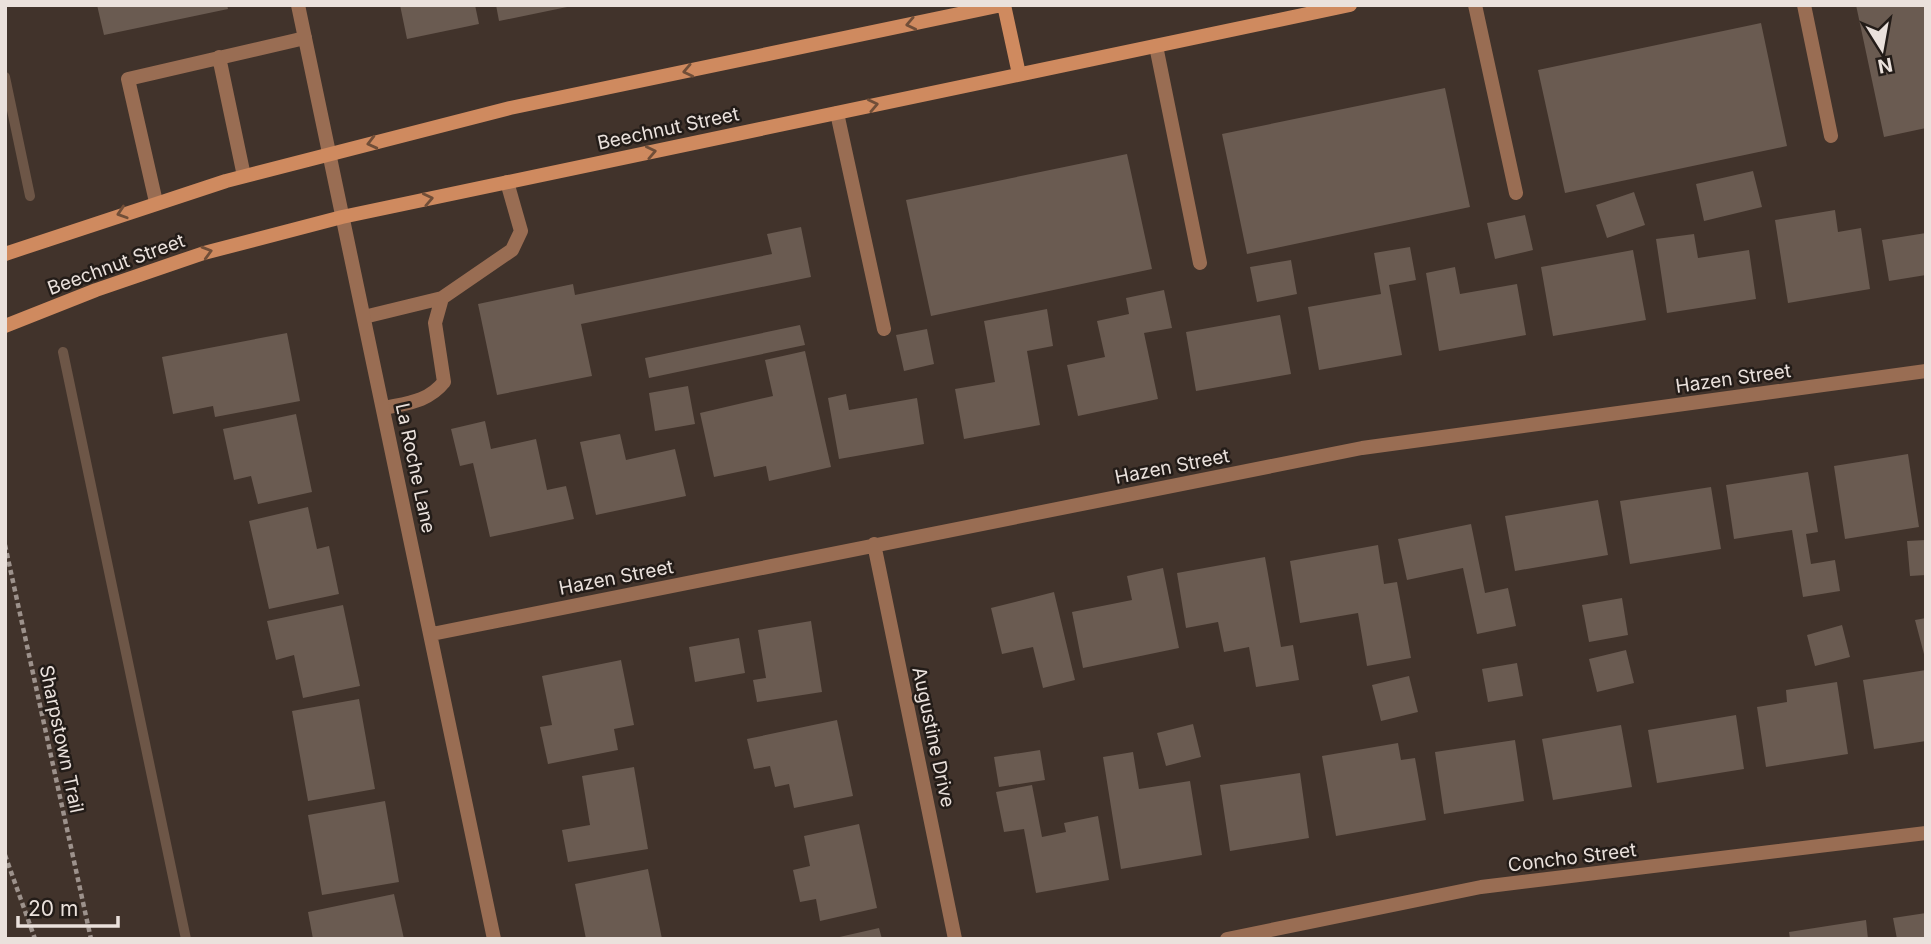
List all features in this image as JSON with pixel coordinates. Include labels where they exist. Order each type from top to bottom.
[{"type":"main road","points":[[5,254],[156,202],[329,153],[523,105],[1003,5],[1019,74]]},
{"type":"main road","name":"Beechnut Street","points":[[5,326],[96,290],[204,253],[342,217],[1350,5]]},
{"type":"street","name":"La Roche Lane","points":[[298,5],[494,939]]},
{"type":"street","points":[[1475,5],[1516,193]]},
{"type":"street","points":[[1804,5],[1831,136]]},
{"type":"street","points":[[156,202],[128,79],[305,38]]},
{"type":"street","points":[[1156,46],[1200,263]]},
{"type":"street","points":[[219,57],[244,176]]},
{"type":"street","points":[[837,113],[884,329]]},
{"type":"street","points":[[364,317],[442,298],[512,250],[521,231],[507,182]]},
{"type":"street","points":[[384,408],[419,401],[436,393],[444,382],[435,323],[442,298]]},
{"type":"street","name":"Hazen Street","points":[[432,634],[1362,448],[1926,371]]},
{"type":"street","name":"Augustine Drive","points":[[874,544],[956,939]]},
{"type":"street","name":"Concho Street","points":[[1227,939],[1481,887],[1926,833]]},
{"type":"path","name":"Sharpstown Trail","points":[[5,545],[91,939]]},
{"type":"path","points":[[5,855],[35,939]]},
{"type":"building","points":[[97,5],[227,5],[228,9],[104,35]]},
{"type":"building","points":[[400,5],[475,5],[479,24],[407,39]]},
{"type":"building","points":[[496,5],[572,5],[572,6],[499,21]]},
{"type":"building","points":[[1856,5],[1926,5],[1926,128],[1884,137]]},
{"type":"building","points":[[1761,23],[1787,146],[1565,193],[1538,70]]},
{"type":"building","points":[[1445,88],[1470,207],[1247,254],[1222,134]]},
{"type":"building","points":[[1127,154],[1152,269],[931,316],[906,200]]},
{"type":"building","points":[[1753,171],[1762,207],[1704,221],[1696,184]]},
{"type":"building","points":[[1634,192],[1645,225],[1607,238],[1596,205]]},
{"type":"building","points":[[1835,210],[1838,232],[1861,228],[1870,289],[1788,303],[1775,220]]},
{"type":"building","points":[[1525,215],[1533,250],[1495,259],[1487,223]]},
{"type":"building","points":[[801,227],[811,277],[581,324],[592,376],[497,395],[478,304],[573,284],[575,295],[772,254],[767,234]]},
{"type":"building","points":[[1926,233],[1926,275],[1889,281],[1882,240]]},
{"type":"building","points":[[1694,234],[1698,258],[1749,250],[1756,299],[1667,313],[1656,239]]},
{"type":"building","points":[[1410,247],[1416,280],[1389,285],[1402,355],[1319,370],[1308,307],[1381,294],[1374,253]]},
{"type":"building","points":[[1633,250],[1646,320],[1553,336],[1541,267]]},
{"type":"building","points":[[1291,260],[1297,294],[1257,302],[1250,267]]},
{"type":"building","points":[[1455,267],[1460,294],[1517,284],[1526,335],[1439,351],[1426,273]]},
{"type":"building","points":[[1164,290],[1172,328],[1144,333],[1158,399],[1078,416],[1067,365],[1105,357],[1097,321],[1129,314],[1126,298]]},
{"type":"building","points":[[1047,309],[1053,346],[1027,351],[1040,425],[964,439],[955,389],[995,382],[984,321]]},
{"type":"building","points":[[1280,315],[1291,374],[1196,391],[1186,332]]},
{"type":"building","points":[[800,325],[805,345],[649,378],[645,358]]},
{"type":"building","points":[[927,329],[934,364],[904,371],[896,335]]},
{"type":"building","points":[[287,333],[300,401],[215,417],[213,406],[173,414],[162,357]]},
{"type":"building","points":[[805,351],[831,467],[769,481],[766,466],[714,477],[700,413],[773,396],[765,360]]},
{"type":"building","points":[[688,386],[695,424],[655,431],[649,393]]},
{"type":"building","points":[[846,394],[849,410],[917,398],[924,444],[839,459],[828,398]]},
{"type":"building","points":[[296,414],[312,492],[258,504],[251,476],[234,480],[223,429]]},
{"type":"building","points":[[485,421],[491,449],[536,439],[547,490],[566,486],[574,519],[490,537],[473,463],[460,466],[451,429]]},
{"type":"building","points":[[620,434],[626,460],[675,449],[686,496],[596,515],[580,442]]},
{"type":"building","points":[[1908,454],[1919,527],[1845,539],[1834,466]]},
{"type":"building","points":[[1808,472],[1818,532],[1806,534],[1811,564],[1835,560],[1840,591],[1803,597],[1792,530],[1734,539],[1726,485]]},
{"type":"building","points":[[1711,487],[1721,549],[1630,564],[1620,501]]},
{"type":"building","points":[[1598,500],[1608,555],[1515,571],[1505,516]]},
{"type":"building","points":[[308,507],[317,549],[329,546],[339,594],[269,609],[249,521]]},
{"type":"building","points":[[1471,524],[1485,593],[1508,588],[1516,626],[1477,634],[1463,568],[1407,580],[1398,539]]},
{"type":"building","points":[[1926,540],[1926,575],[1910,576],[1907,541]]},
{"type":"building","points":[[1378,545],[1384,584],[1397,582],[1411,658],[1367,666],[1358,613],[1300,623],[1290,561]]},
{"type":"building","points":[[1265,557],[1281,647],[1293,645],[1299,680],[1256,687],[1249,647],[1224,652],[1218,622],[1186,628],[1177,573]]},
{"type":"building","points":[[1163,568],[1179,648],[1083,668],[1072,612],[1132,600],[1127,576]]},
{"type":"building","points":[[1054,592],[1075,680],[1043,688],[1033,647],[1002,654],[991,608]]},
{"type":"building","points":[[1622,598],[1628,635],[1589,642],[1582,605]]},
{"type":"building","points":[[343,605],[360,686],[303,698],[294,655],[276,660],[267,621]]},
{"type":"building","points":[[1926,618],[1926,658],[1925,658],[1915,620]]},
{"type":"building","points":[[811,621],[822,692],[757,702],[753,680],[766,678],[758,630]]},
{"type":"building","points":[[1842,625],[1850,657],[1815,666],[1807,635]]},
{"type":"building","points":[[739,638],[745,673],[695,682],[689,647]]},
{"type":"building","points":[[1626,650],[1634,683],[1597,692],[1589,659]]},
{"type":"building","points":[[621,660],[634,725],[614,729],[618,750],[548,764],[540,727],[552,725],[542,676]]},
{"type":"building","points":[[1517,663],[1523,696],[1488,702],[1482,669]]},
{"type":"building","points":[[1926,670],[1926,741],[1874,749],[1863,680]]},
{"type":"building","points":[[1409,676],[1418,712],[1381,721],[1372,685]]},
{"type":"building","points":[[1837,682],[1848,754],[1766,767],[1757,707],[1787,702],[1786,690]]},
{"type":"building","points":[[359,699],[375,789],[308,801],[292,711]]},
{"type":"building","points":[[1736,715],[1744,769],[1657,783],[1648,730]]},
{"type":"building","points":[[837,720],[853,796],[794,808],[789,784],[775,787],[770,766],[754,769],[747,739]]},
{"type":"building","points":[[1193,724],[1201,757],[1166,766],[1157,733]]},
{"type":"building","points":[[1621,725],[1632,787],[1553,800],[1542,739]]},
{"type":"building","points":[[1515,740],[1524,801],[1444,814],[1435,752]]},
{"type":"building","points":[[1398,743],[1401,760],[1415,758],[1426,820],[1336,836],[1322,756]]},
{"type":"building","points":[[1040,750],[1045,780],[999,787],[994,757]]},
{"type":"building","points":[[1133,752],[1139,789],[1190,781],[1202,855],[1121,869],[1103,757]]},
{"type":"building","points":[[634,767],[648,849],[568,862],[562,830],[590,825],[582,776]]},
{"type":"building","points":[[1300,773],[1309,838],[1230,851],[1220,785]]},
{"type":"building","points":[[1032,785],[1042,837],[1066,832],[1064,823],[1098,816],[1109,880],[1036,893],[1024,829],[1004,832],[996,792]]},
{"type":"building","points":[[385,801],[399,882],[322,895],[308,815]]},
{"type":"building","points":[[859,824],[877,908],[820,921],[816,899],[800,902],[793,870],[810,866],[804,836]]},
{"type":"building","points":[[648,869],[662,939],[586,939],[575,884]]},
{"type":"building","points":[[394,894],[404,939],[313,939],[308,912]]},
{"type":"building","points":[[1926,913],[1926,939],[1897,939],[1893,918]]},
{"type":"building","points":[[1866,920],[1868,939],[1790,939],[1789,932]]},
{"type":"building","points":[[879,928],[882,939],[835,938]]},
{"type":"waterway","points":[[5,77],[30,196]]},
{"type":"waterway","points":[[63,352],[186,939]]}]
